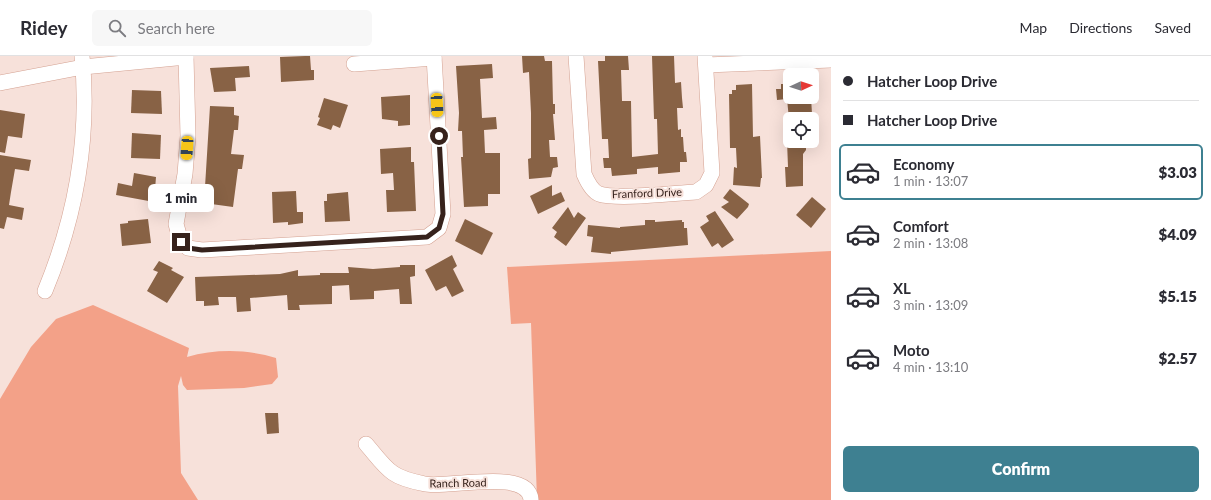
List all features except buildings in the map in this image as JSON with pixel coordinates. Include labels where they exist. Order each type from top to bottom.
[{"type":"street","name":"Franford Drive","points":[[576,56],[584,174],[590,185],[598,193],[619,196],[696,192],[706,185],[712,173],[706,60]]},
{"type":"street","points":[[0,83],[83,62],[186,57],[188,136],[185,174],[176,224],[181,242],[188,248],[202,250],[427,237],[439,228],[443,214],[434,57],[354,64]]},
{"type":"street","points":[[706,60],[831,60]]},
{"type":"street","points":[[45,291],[65,239],[78,181],[84,126],[83,62]]},
{"type":"street","name":"Ranch Road","points":[[366,444],[393,473],[426,484],[508,482],[524,487],[531,495],[531,500]]},
{"type":"shaded area","points":[[831,251],[831,500],[537,500],[531,323],[511,324],[507,267]]},
{"type":"shaded area","points":[[93,305],[189,348],[187,357],[220,351],[231,351],[254,353],[276,358],[278,377],[272,384],[244,388],[187,390],[183,385],[181,376],[178,386],[181,473],[198,500],[0,500],[0,399],[31,347],[56,319]]},
{"type":"route","points":[[181,242],[188,248],[202,250],[427,237],[439,228],[443,214],[439,136]]}]
